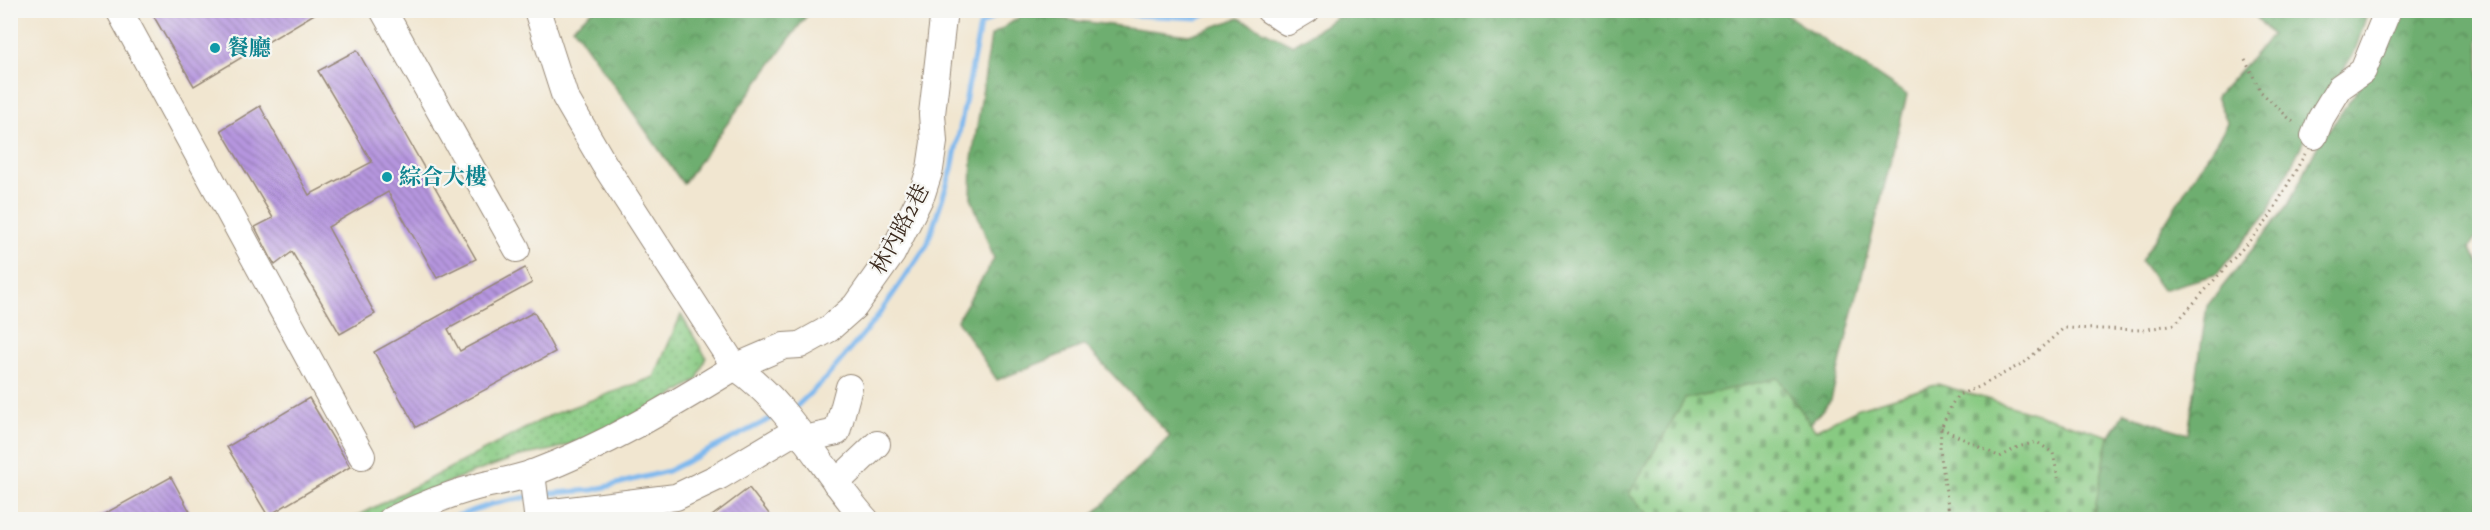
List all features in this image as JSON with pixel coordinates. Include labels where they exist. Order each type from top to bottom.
[{"type":"street","points":[[119,10],[362,456]]},
{"type":"street","points":[[383,10],[517,249]]},
{"type":"street","points":[[537,10],[565,97],[604,165],[657,248],[735,367],[756,382],[798,431],[866,519]]},
{"type":"street","name":"林內路2巷","points":[[390,519],[420,505],[532,473],[596,448],[667,409],[735,367],[784,346],[800,345],[829,329],[855,306],[892,254],[922,194],[930,169],[934,142],[932,114],[944,10]]},
{"type":"street","points":[[2314,136],[2321,118],[2340,87],[2363,71],[2388,10]]},
{"type":"street","points":[[532,473],[537,514],[676,497],[720,476],[798,431],[837,432],[849,387]]},
{"type":"street","points":[[836,483],[877,444]]},
{"type":"path","points":[[1950,519],[1940,450],[1941,428],[1958,395],[1979,387],[2025,362],[2064,328],[2143,330],[2175,324],[2267,221],[2314,136],[2298,127],[2261,92],[2246,60]]},
{"type":"path","points":[[1941,428],[2001,457],[2018,447],[2037,442],[2053,453],[2058,478]]},
{"type":"green space","points":[[594,10],[810,11],[683,184],[573,27]]},
{"type":"green space","points":[[1347,11],[1781,11],[1907,95],[1831,400],[1727,519],[1089,519],[1170,436],[1085,345],[997,380],[957,320],[994,259],[971,197],[972,159],[991,36],[1024,14],[1189,35],[1239,18],[1293,45]]},
{"type":"green space","points":[[2251,11],[2368,11],[2355,51],[2322,105],[2267,213],[2217,274],[2162,290],[2141,261],[2228,123],[2216,97],[2272,35]]},
{"type":"green space","points":[[2399,11],[2479,11],[2480,232],[2469,248],[2480,265],[2479,519],[2060,520],[2124,413],[2188,434],[2207,306],[2288,205],[2318,145],[2377,63]]},
{"type":"green space","points":[[681,315],[706,357],[697,380],[623,427],[552,450],[520,456],[458,478],[404,502],[375,519],[350,520],[551,415],[654,377]]},
{"type":"green space","points":[[1778,378],[1815,430],[1859,408],[1938,384],[2109,436],[2093,519],[1653,519],[1629,494],[1685,399]]},
{"type":"building","name":"餐廳","points":[[150,10],[321,10],[194,86]]},
{"type":"building","name":"綜合大樓","points":[[357,50],[476,259],[437,278],[388,192],[328,227],[375,314],[340,334],[292,252],[275,265],[272,260],[255,227],[273,218],[221,130],[260,106],[309,195],[372,162],[318,71]]},
{"type":"building","points":[[525,268],[532,283],[448,329],[460,351],[534,312],[555,352],[416,427],[374,352]]},
{"type":"building","points":[[309,398],[350,467],[268,516],[227,447]]},
{"type":"building","points":[[171,477],[194,519],[95,519]]},
{"type":"building","points":[[749,488],[773,519],[708,519]]},
{"type":"waterway","points":[[789,410],[797,406],[827,377],[875,320],[927,245],[952,169],[980,26],[1004,10]]},
{"type":"waterway","points":[[1119,10],[1133,15],[1198,18],[1214,10]]},
{"type":"waterway","points":[[542,494],[593,490],[668,471],[778,415]]},
{"type":"waterway","points":[[445,520],[492,504],[527,497]]},
{"type":"place","name":"餐廳","points":[[215,48]]},
{"type":"place","name":"綜合大樓","points":[[387,177]]}]
